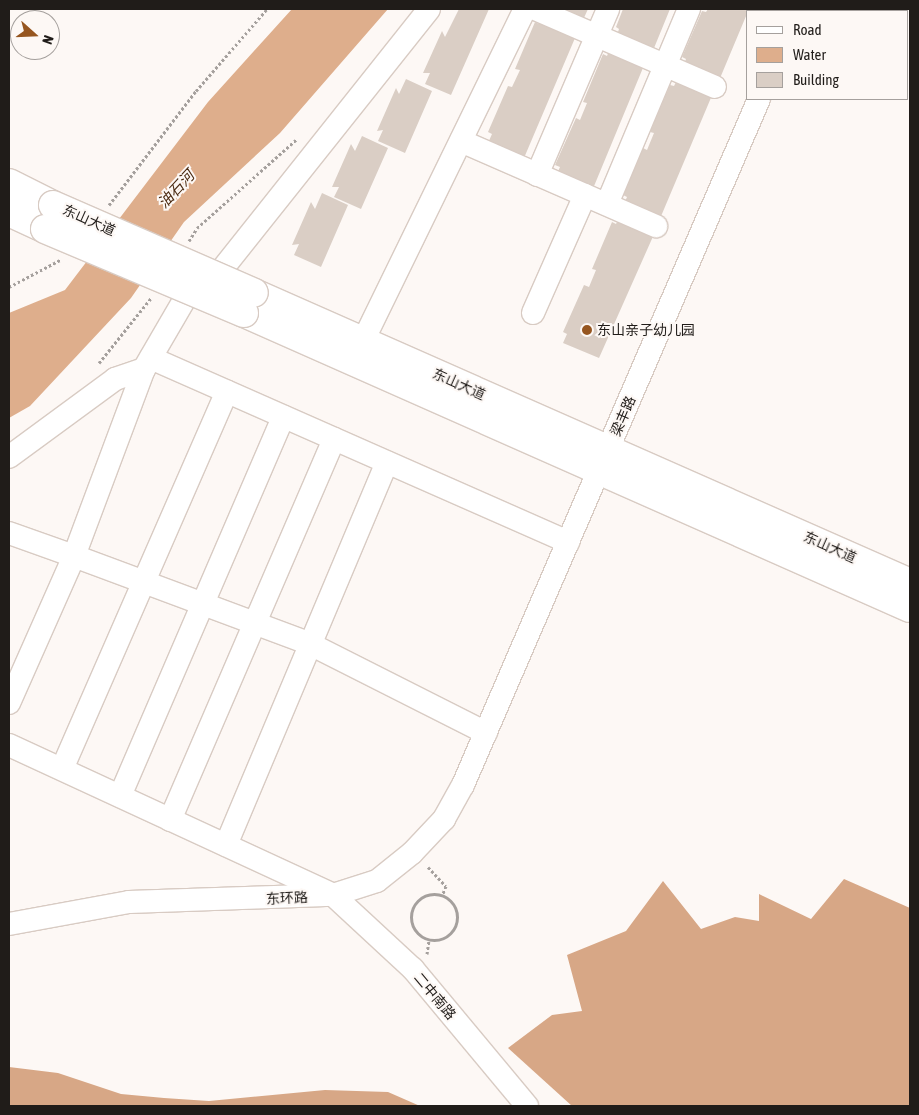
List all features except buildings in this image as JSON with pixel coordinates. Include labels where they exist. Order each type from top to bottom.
[{"type":"main road","name":"东山大道","points":[[9,184],[49,217]]},
{"type":"main road","name":"东山大道","points":[[9,212],[49,217],[91,235],[216,276],[249,303],[370,366],[910,583]]},
{"type":"main road","name":"东山大道","points":[[91,235],[190,290],[249,303],[363,341],[603,460],[910,608]]},
{"type":"street","points":[[216,276],[429,9]]},
{"type":"street","points":[[363,341],[525,9]]},
{"type":"street","points":[[535,9],[715,87]]},
{"type":"street","points":[[537,175],[608,9]]},
{"type":"street","points":[[607,204],[689,9]]},
{"type":"street","name":"梁丰路","points":[[486,733],[759,100]]},
{"type":"street","points":[[461,141],[656,226]]},
{"type":"street","points":[[533,313],[585,195]]},
{"type":"street","points":[[9,703],[74,556],[148,364],[190,290]]},
{"type":"street","points":[[9,457],[115,379],[148,364],[227,392],[568,542]]},
{"type":"street","points":[[62,770],[227,392]]},
{"type":"street","points":[[120,796],[283,416]]},
{"type":"street","points":[[170,820],[334,439]]},
{"type":"street","points":[[226,845],[387,462]]},
{"type":"street","points":[[9,533],[310,644],[486,733]]},
{"type":"street","name":"东环路","points":[[9,924],[129,902],[333,895],[377,881],[412,853],[444,819],[458,794],[486,733]]},
{"type":"street","name":"二中南路","points":[[9,745],[333,895],[413,969],[527,1106]]},
{"type":"path","points":[[9,287],[91,235],[196,91],[266,9]]},
{"type":"path","points":[[186,244],[197,228],[301,135]]},
{"type":"path","points":[[95,368],[154,293]]},
{"type":"path","points":[[426,866],[446,886],[442,896]]},
{"type":"path","points":[[442,896],[455,908],[456,924],[446,936],[439,940],[424,938],[414,928],[414,907],[424,897],[442,896]]},
{"type":"shaded area","points":[[844,879],[910,908],[910,1106],[572,1106],[508,1048],[552,1015],[582,1011],[567,955],[626,931],[663,881],[701,929],[735,917],[759,921],[759,894],[811,919]]},
{"type":"shaded area","points":[[9,1067],[58,1073],[121,1094],[209,1101],[325,1090],[388,1092],[420,1106],[9,1106]]},
{"type":"water","name":"油石河","points":[[292,9],[388,9],[280,133],[184,222],[131,298],[30,406],[9,418],[9,313],[65,290],[208,102]]},
{"type":"place","name":"东山亲子幼儿园","points":[[587,330]]}]
